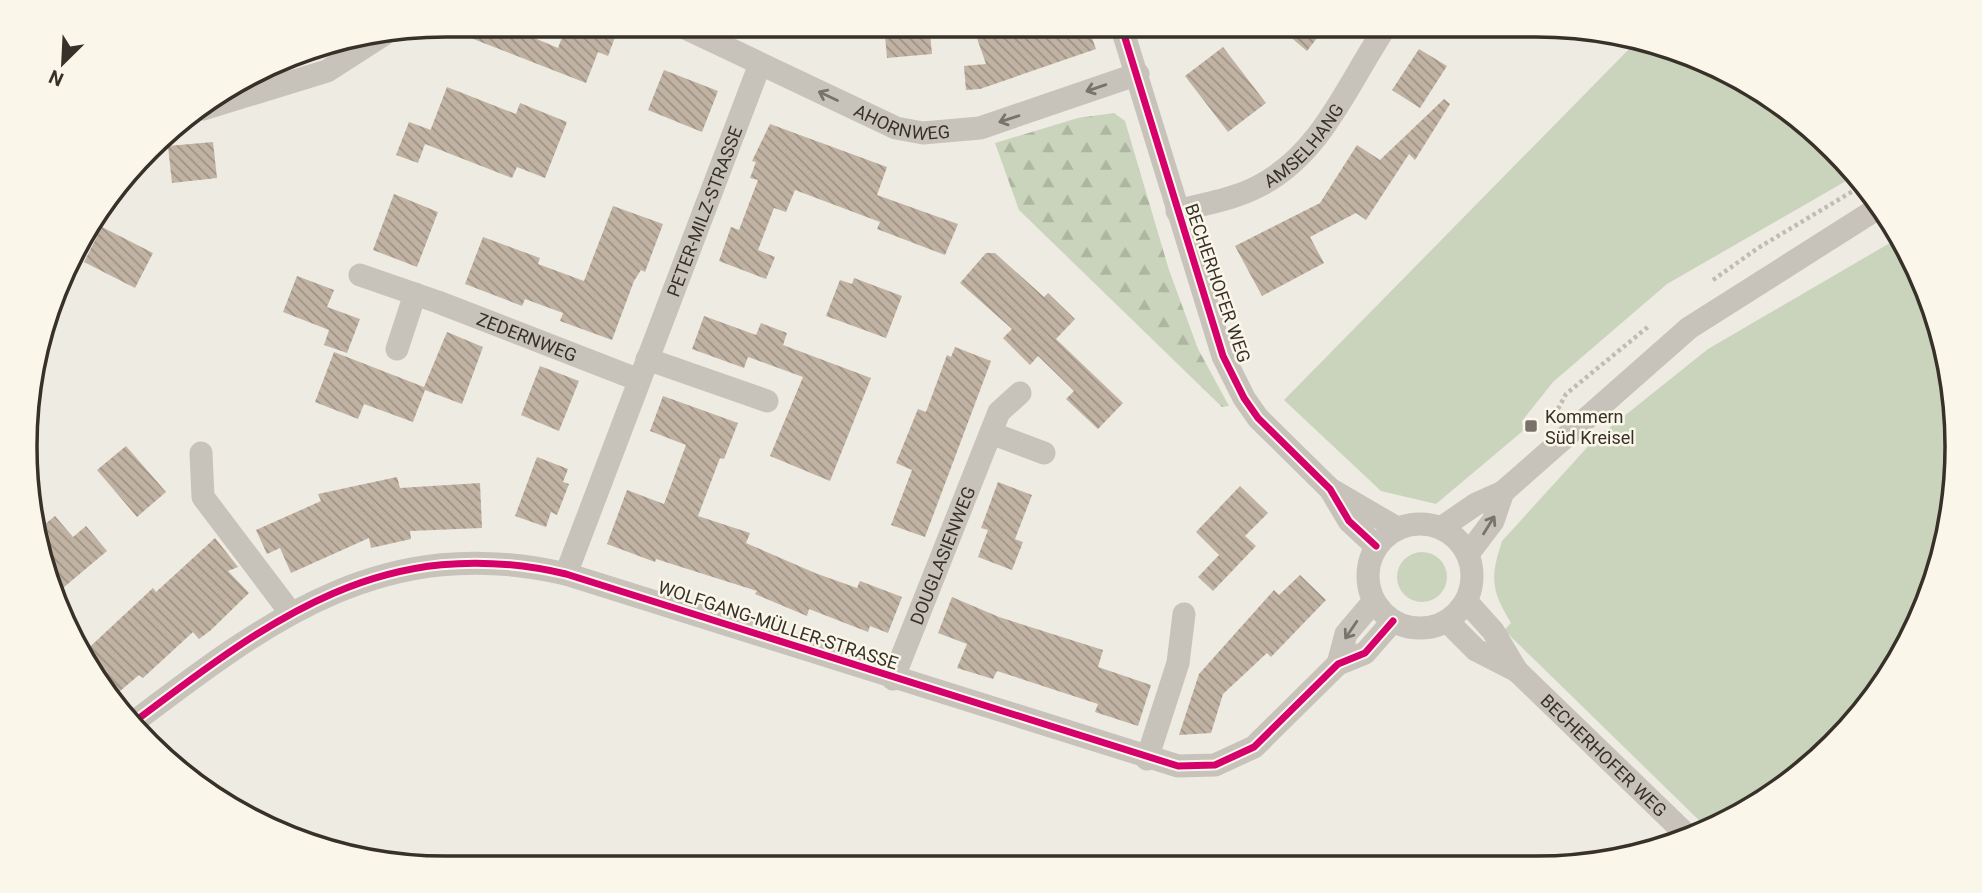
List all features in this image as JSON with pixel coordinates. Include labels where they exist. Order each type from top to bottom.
[{"type":"street","name":"AHORNWEG","points":[[705,37],[896,128],[923,132],[980,128],[1138,74]]},
{"type":"street","name":"BECHERHOFER WEG","points":[[1125,37],[1223,356],[1244,398],[1258,418],[1330,489],[1397,528]]},
{"type":"street","name":"AMSELHANG","points":[[1177,211],[1257,187],[1293,164],[1322,131],[1379,37]]},
{"type":"street","points":[[226,102],[327,71],[368,45]]},
{"type":"street","name":"PETER-MILZ-STRASSE","points":[[566,574],[760,64]]},
{"type":"street","points":[[1441,528],[1476,504],[1503,492],[1689,328],[1871,212]]},
{"type":"street","name":"ZEDERNWEG","points":[[360,275],[643,369]]},
{"type":"street","points":[[397,349],[415,294]]},
{"type":"street","points":[[643,369],[767,401]]},
{"type":"street","name":"DOUGLASIENWEG","points":[[893,679],[999,412],[1020,393]]},
{"type":"street","points":[[991,433],[1044,453]]},
{"type":"street","points":[[201,453],[203,497],[290,612]]},
{"type":"street","name":"BECHERHOFER WEG","points":[[1330,489],[1349,522],[1376,547]]},
{"type":"street","points":[[1468,554],[1493,521],[1503,492]]},
{"type":"street","points":[[1412,524],[1441,528],[1461,544],[1468,554],[1472,570],[1466,601],[1447,621],[1420,628],[1393,621],[1374,601],[1368,573],[1376,547],[1397,528],[1412,524]]},
{"type":"street","name":"WOLFGANG-MÜLLER-STRASSE","points":[[139,718],[290,612],[375,576],[404,569],[478,561],[523,564],[566,574],[1147,759],[1178,766],[1215,765],[1254,747],[1338,664],[1365,653],[1393,621]]},
{"type":"street","name":"WOLFGANG-MÜLLER-STRASSE","points":[[1338,664],[1346,634],[1374,601]]},
{"type":"street","name":"BECHERHOFER WEG","points":[[1466,601],[1493,631],[1517,671],[1681,829]]},
{"type":"street","points":[[1147,759],[1178,663],[1184,614]]},
{"type":"street","name":"BECHERHOFER WEG","points":[[1447,621],[1476,650],[1517,671]]},
{"type":"green space","points":[[1630,48],[1667,58],[1740,92],[1806,138],[1847,180],[1667,284],[1553,382],[1522,421],[1524,430],[1436,504],[1381,491],[1284,400]]},
{"type":"green space","points":[[1114,113],[1125,121],[1169,270],[1198,349],[1229,406],[1222,407],[1019,210],[995,143],[1078,118]]},
{"type":"green space","points":[[1890,243],[1914,290],[1931,340],[1942,393],[1945,446],[1942,500],[1924,578],[1903,628],[1876,674],[1844,717],[1806,755],[1763,787],[1700,821],[1504,630],[1511,623],[1499,601],[1494,575],[1502,541],[1593,441],[1708,349]]},
{"type":"green space","points":[[1422,552],[1439,560],[1447,577],[1439,594],[1422,602],[1405,594],[1397,577],[1405,560]]},
{"type":"building","points":[[468,37],[532,37],[558,48],[562,37],[615,37],[608,56],[598,52],[586,83]]},
{"type":"building","points":[[885,37],[930,37],[932,54],[887,58]]},
{"type":"building","points":[[977,37],[1092,37],[1096,49],[980,89],[966,90],[964,66],[986,64]]},
{"type":"building","points":[[1290,37],[1318,37],[1307,51]]},
{"type":"building","points":[[1223,47],[1266,103],[1228,132],[1185,76]]},
{"type":"building","points":[[1419,49],[1447,66],[1420,108],[1392,90]]},
{"type":"building","points":[[664,70],[718,91],[702,132],[648,110]]},
{"type":"building","points":[[447,87],[516,114],[520,103],[567,122],[545,178],[517,167],[512,178],[425,144],[418,163],[396,155],[409,122],[431,130]]},
{"type":"building","points":[[1444,99],[1450,104],[1415,160],[1409,154],[1366,220],[1356,213],[1310,237],[1324,263],[1262,296],[1235,246],[1320,203],[1357,145],[1380,160]]},
{"type":"building","points":[[770,124],[887,167],[877,195],[958,224],[945,255],[877,229],[880,222],[795,190],[786,212],[774,208],[758,250],[775,257],[766,279],[719,261],[731,227],[739,230],[758,180],[750,178],[756,162],[752,161]]},
{"type":"building","points":[[213,142],[217,178],[172,183],[168,146]]},
{"type":"building","points":[[394,194],[438,212],[417,267],[373,250]]},
{"type":"building","points":[[613,206],[663,224],[645,272],[641,270],[634,281],[612,340],[560,321],[563,313],[525,299],[522,306],[465,284],[483,237],[540,258],[538,264],[584,281]]},
{"type":"building","points":[[102,227],[153,253],[135,288],[84,262]]},
{"type":"building","points":[[986,253],[995,253],[1044,297],[1048,293],[1075,319],[1056,339],[1123,403],[1098,429],[1066,399],[1074,391],[1038,356],[1030,365],[1003,338],[1012,329],[960,283]]},
{"type":"building","points":[[297,276],[334,290],[327,307],[360,319],[347,353],[324,345],[329,330],[283,312]]},
{"type":"building","points":[[854,278],[902,296],[886,338],[826,316],[840,280],[852,284]]},
{"type":"building","points":[[704,316],[756,335],[761,323],[787,333],[783,345],[871,378],[830,481],[770,456],[803,377],[748,357],[744,368],[692,349]]},
{"type":"building","points":[[447,332],[483,347],[462,404],[425,390],[413,422],[364,404],[358,419],[315,402],[334,352],[424,387]]},
{"type":"building","points":[[955,347],[991,361],[925,537],[891,525],[912,470],[896,463],[918,409],[926,412],[947,355],[951,357]]},
{"type":"building","points":[[540,366],[579,381],[559,431],[521,415]]},
{"type":"building","points":[[663,396],[738,423],[724,459],[720,458],[698,516],[750,533],[746,543],[815,573],[857,588],[860,581],[902,597],[888,633],[870,626],[868,632],[809,609],[807,616],[755,594],[757,591],[656,559],[655,562],[607,544],[627,490],[664,504],[686,445],[650,431]]},
{"type":"building","points":[[126,446],[166,492],[137,517],[97,470]]},
{"type":"building","points":[[537,457],[568,469],[563,482],[569,484],[557,515],[551,512],[546,527],[515,516]]},
{"type":"building","points":[[397,477],[400,488],[480,483],[482,528],[410,531],[411,539],[371,548],[369,538],[291,573],[280,548],[267,554],[256,530],[321,501],[318,494]]},
{"type":"building","points":[[998,482],[1032,495],[1015,539],[1023,542],[1012,570],[978,557],[988,530],[981,528]]},
{"type":"building","points":[[1240,486],[1268,513],[1245,536],[1256,546],[1213,591],[1198,577],[1219,555],[1196,532]]},
{"type":"building","points":[[55,516],[73,537],[86,526],[107,551],[63,588],[45,524]]},
{"type":"building","points":[[215,538],[238,567],[228,571],[249,593],[211,630],[199,639],[193,632],[143,678],[139,675],[119,692],[90,647],[153,588],[156,592]]},
{"type":"building","points":[[1300,575],[1326,600],[1271,657],[1267,653],[1223,694],[1211,733],[1179,735],[1199,674],[1274,590],[1279,595]]},
{"type":"building","points":[[952,597],[999,617],[1103,650],[1098,667],[1151,685],[1138,726],[1095,712],[1098,704],[997,671],[993,679],[957,668],[967,644],[938,633]]},
{"type":"cycle path","points":[[1125,37],[1223,356],[1244,398],[1258,418],[1330,489],[1349,521],[1376,546]]},
{"type":"cycle path","points":[[139,718],[234,649],[283,618],[334,593],[386,575],[441,565],[501,564],[566,574],[1178,766],[1215,765],[1254,747],[1338,664],[1365,653],[1393,621]]},
{"type":"place","name":"Kommern Süd Kreisel","points":[[1531,426]]}]
